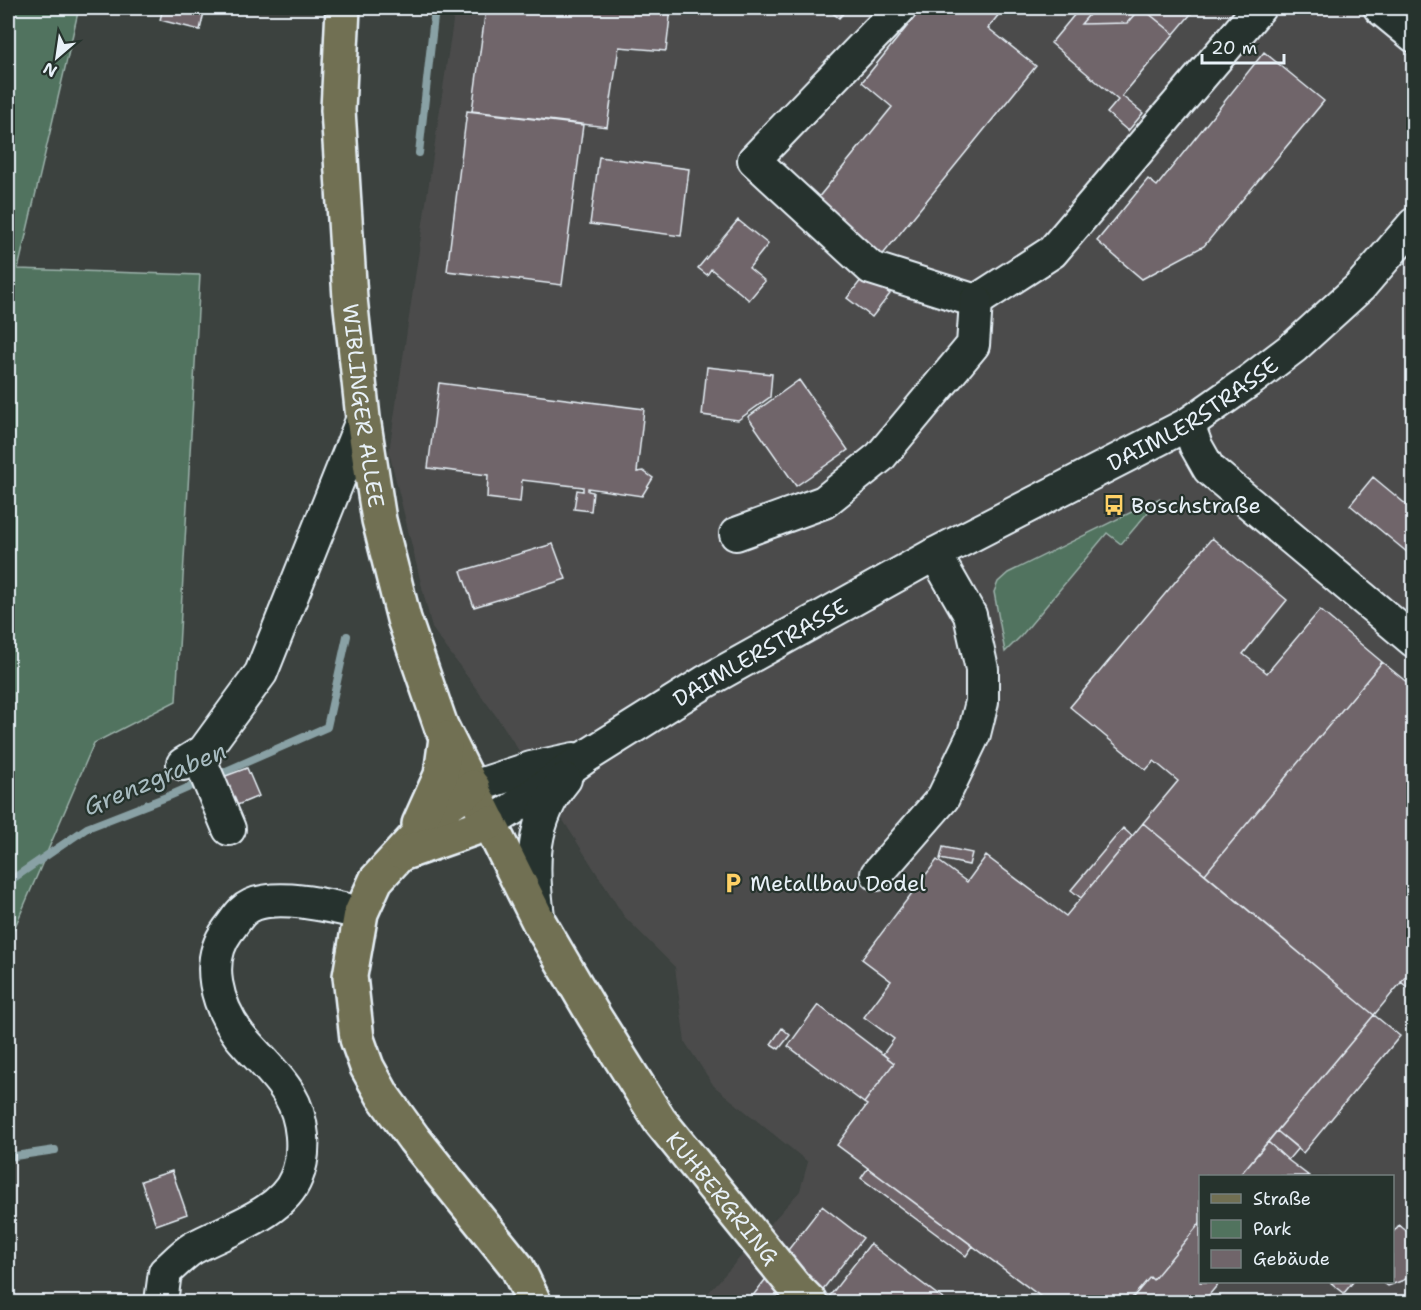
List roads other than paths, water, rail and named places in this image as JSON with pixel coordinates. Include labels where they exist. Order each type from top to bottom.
[{"type":"main road","name":"WIBLINGER ALLEE","points":[[343,8],[338,110],[350,298],[363,418],[379,520],[404,618],[443,732],[473,787],[539,922]]},
{"type":"main road","points":[[401,854],[423,818],[441,775],[443,732]]},
{"type":"main road","points":[[473,787],[441,809],[376,880],[362,913],[350,976],[357,1039],[367,1067],[383,1096],[414,1139],[517,1267],[534,1302]]},
{"type":"main road","points":[[401,854],[490,823]]},
{"type":"main road","name":"KUHBERGRING","points":[[539,922],[594,1017],[660,1121],[794,1286],[810,1302]]},
{"type":"street","points":[[900,8],[754,160],[871,268],[976,301]]},
{"type":"street","points":[[976,301],[1052,252],[1259,8]]},
{"type":"street","points":[[1380,8],[1413,36]]},
{"type":"street","name":"DAIMLERSTRASSE","points":[[490,823],[587,756],[705,681],[935,554],[1188,424],[1252,380],[1294,347],[1360,287],[1413,224]]},
{"type":"street","points":[[736,534],[824,502],[880,457],[973,345],[976,301]]},
{"type":"street","points":[[229,829],[201,769],[261,673],[363,418]]},
{"type":"street","points":[[1188,424],[1196,446],[1209,469],[1413,641]]},
{"type":"street","points":[[877,874],[947,793],[974,734],[982,702],[982,669],[970,615],[935,554]]},
{"type":"street","name":"DAIMLERSTRASSE","points":[[473,787],[531,768],[587,756]]},
{"type":"street","name":"DAIMLERSTRASSE","points":[[539,922],[533,882],[540,822],[548,803],[558,788],[587,756]]},
{"type":"street","points":[[160,1302],[165,1272],[190,1249],[276,1205],[296,1179],[302,1154],[300,1122],[290,1094],[238,1033],[217,991],[214,964],[220,941],[243,910],[264,901],[285,899],[362,913]]},
{"type":"waterway","points":[[419,153],[435,8]]},
{"type":"waterway","name":"Grenzgraben","points":[[8,882],[87,828],[169,796],[327,727],[347,636]]},
{"type":"waterway","points":[[8,1157],[55,1150]]},
{"type":"place","name":"Boschstraße","points":[[1114,505]]},
{"type":"place","name":"Metallbau Dodel","points":[[733,883]]}]
